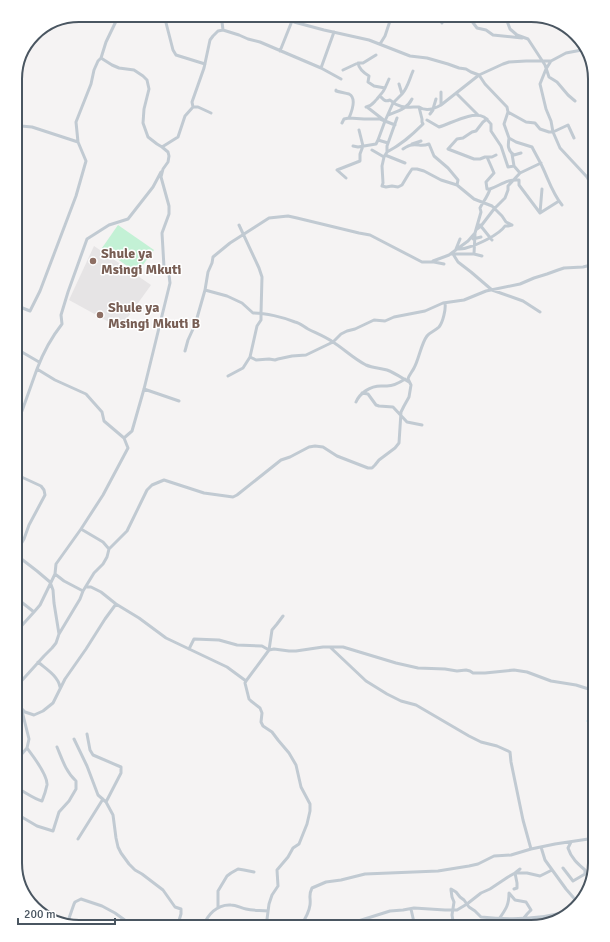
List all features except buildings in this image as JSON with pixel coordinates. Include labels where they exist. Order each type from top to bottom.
[{"type":"street","points":[[22,308],[30,311],[40,291],[76,196],[86,161],[78,142],[76,122],[91,84],[94,70],[101,58],[106,42],[116,22]]},
{"type":"street","points":[[166,22],[173,50],[176,55],[205,64]]},
{"type":"street","points":[[222,22],[223,30]]},
{"type":"street","points":[[280,51],[292,22]]},
{"type":"street","points":[[296,22],[362,38],[410,56],[427,58],[466,69],[480,75],[485,84],[507,107],[508,112],[504,124],[509,138],[508,146],[512,154],[514,166],[520,173]]},
{"type":"street","points":[[380,44],[385,36],[390,22]]},
{"type":"street","points":[[472,22],[477,28],[486,30],[493,35],[528,39]]},
{"type":"street","points":[[507,22],[510,29],[517,35],[528,39],[546,69],[549,77],[557,82],[568,96],[575,101]]},
{"type":"street","points":[[194,107],[192,102],[205,64],[210,40],[218,31],[223,30],[260,42],[341,78]]},
{"type":"street","points":[[321,68],[334,32]]},
{"type":"street","points":[[580,50],[566,52],[552,61],[546,69],[540,84],[546,110],[560,148],[588,179]]},
{"type":"street","points":[[343,70],[358,63],[363,63],[376,55]]},
{"type":"street","points":[[22,411],[39,362],[62,324],[61,315],[87,239],[109,225],[128,219],[153,187],[168,162],[168,152],[148,137],[143,123],[144,109],[149,89],[147,80],[134,70],[119,68],[101,58]]},
{"type":"street","points":[[380,96],[384,101],[390,100],[404,108],[419,107],[426,110],[433,109],[441,105],[480,75],[506,63],[541,60],[552,61]]},
{"type":"street","points":[[358,63],[359,68],[369,76],[368,82],[374,86],[385,88]]},
{"type":"street","points":[[353,146],[358,147],[376,144],[393,103],[407,87],[413,71]]},
{"type":"street","points":[[385,121],[367,107],[370,107],[380,96],[389,79]]},
{"type":"street","points":[[399,84],[402,94]]},
{"type":"street","points":[[336,90],[350,95],[353,98],[353,109],[349,118]]},
{"type":"street","points":[[441,92],[441,105]]},
{"type":"street","points":[[456,94],[478,115],[487,119],[491,124],[491,131],[501,146],[508,167],[514,166]]},
{"type":"street","points":[[430,114],[433,110],[436,98]]},
{"type":"street","points":[[388,115],[400,111],[410,103],[412,99]]},
{"type":"street","points":[[162,147],[178,137],[185,116],[194,107]]},
{"type":"street","points":[[194,107],[198,107],[211,113]]},
{"type":"street","points":[[386,155],[409,138],[423,124],[419,107]]},
{"type":"street","points":[[508,112],[526,122],[535,124],[540,129],[549,132],[553,132],[568,126],[574,138]]},
{"type":"street","points":[[427,120],[439,127],[478,115]]},
{"type":"street","points":[[342,123],[344,119],[349,118],[380,119],[395,125]]},
{"type":"street","points":[[397,118],[382,166],[384,183],[382,186],[398,187],[402,185],[412,169],[424,171],[441,180],[457,185],[474,199],[492,206],[506,222],[512,225],[505,226],[503,230],[491,239],[465,249],[456,249]]},
{"type":"street","points":[[487,119],[476,131],[463,138],[457,139],[448,149],[480,160],[485,157],[492,158],[496,155]]},
{"type":"street","points":[[22,126],[32,127],[78,142]]},
{"type":"street","points":[[346,178],[338,170],[360,161],[360,154],[363,146],[360,130]]},
{"type":"street","points":[[509,138],[532,147],[541,163],[555,196],[562,205]]},
{"type":"street","points":[[378,140],[388,143]]},
{"type":"street","points":[[403,149],[421,141]]},
{"type":"street","points":[[411,145],[422,146],[429,144],[434,156],[448,168],[458,180],[457,185]]},
{"type":"street","points":[[372,150],[405,163]]},
{"type":"street","points":[[512,154],[514,155],[521,153]]},
{"type":"street","points":[[487,157],[494,173],[486,182],[487,189],[490,189]]},
{"type":"street","points":[[449,255],[470,239],[494,209],[505,198],[508,186],[520,173],[541,163]]},
{"type":"street","points":[[124,438],[132,431],[170,283],[169,275],[164,267],[162,233],[169,214],[169,206],[161,177],[163,169]]},
{"type":"street","points":[[474,254],[476,231],[481,212],[480,208],[490,189],[506,182],[520,180],[519,185],[540,213]]},
{"type":"street","points":[[540,213],[542,189]]},
{"type":"street","points":[[540,213],[559,201]]},
{"type":"street","points":[[185,351],[205,290],[208,272],[213,257],[243,234],[270,218],[288,216],[370,235],[422,262],[444,264]]},
{"type":"street","points":[[478,222],[491,239]]},
{"type":"street","points":[[228,376],[243,368],[250,357],[257,326],[261,320],[262,277],[239,225]]},
{"type":"street","points":[[470,239],[481,237]]},
{"type":"street","points":[[456,249],[460,239]]},
{"type":"street","points":[[431,262],[453,254],[474,254],[482,256]]},
{"type":"street","points":[[453,254],[458,262],[492,290],[523,302],[540,312]]},
{"type":"street","points":[[250,357],[256,360],[275,360],[278,358],[306,355],[333,342],[341,334],[374,320],[385,321],[394,316],[425,311],[443,303],[464,300],[481,293],[520,284],[564,268],[588,266]]},
{"type":"street","points":[[205,290],[218,293],[242,303],[252,313],[261,313],[295,321],[333,342],[366,365],[389,371],[409,382]]},
{"type":"street","points":[[22,679],[56,643],[83,591],[94,573],[103,564],[109,549],[127,531],[147,490],[152,485],[164,480],[204,493],[233,497],[281,460],[309,447],[323,447],[337,456],[368,468],[372,468],[379,460],[395,448],[399,443],[401,416],[409,397],[411,385],[408,379],[409,375],[415,367],[426,337],[441,324],[445,311],[445,303]]},
{"type":"street","points":[[22,352],[39,362]]},
{"type":"street","points":[[22,625],[40,605],[55,574],[56,564],[103,495],[128,448],[124,438],[104,421],[102,412],[86,394],[55,380],[36,369]]},
{"type":"street","points":[[356,402],[362,393],[373,387],[387,386],[405,380]]},
{"type":"street","points":[[144,389],[179,401]]},
{"type":"street","points":[[362,393],[368,394],[376,405],[393,407],[407,422],[422,425]]},
{"type":"street","points":[[22,477],[41,486],[44,490],[44,495],[22,542]]},
{"type":"street","points":[[81,529],[104,542],[109,549]]},
{"type":"street","points":[[22,559],[50,582],[53,590],[60,634]]},
{"type":"street","points":[[55,574],[75,588],[83,591]]},
{"type":"street","points":[[86,587],[91,587],[101,592],[166,638],[227,667],[246,681]]},
{"type":"street","points":[[22,603],[34,612]]},
{"type":"street","points":[[22,709],[25,712],[34,715],[43,711],[53,703],[65,679],[116,604]]},
{"type":"street","points":[[267,920],[272,895],[278,886],[277,870],[288,857],[293,848],[299,844],[307,824],[310,811],[310,804],[301,787],[296,765],[289,753],[272,732],[263,726],[261,722],[262,713],[260,708],[250,701],[245,683],[269,650],[272,630],[282,616]]},
{"type":"street","points":[[189,649],[194,639],[219,640],[237,646],[262,646],[269,650],[296,651],[343,647],[418,668],[457,671],[466,670],[473,673],[514,670],[551,681],[576,685],[588,689]]},
{"type":"street","points":[[330,647],[366,681],[386,694],[401,701],[416,705],[481,742],[497,746],[510,752],[531,849]]},
{"type":"street","points":[[38,662],[56,678],[60,688]]},
{"type":"street","points":[[22,711],[30,739],[27,748],[22,754]]},
{"type":"street","points":[[78,839],[121,773],[121,768],[93,755],[90,750],[86,734]]},
{"type":"street","points":[[74,739],[87,766],[98,795],[113,815],[117,842],[121,853],[129,864],[164,890],[175,907],[181,909],[179,920]]},
{"type":"street","points":[[22,817],[37,826],[53,831],[59,812],[69,801],[76,789],[76,782],[62,761],[57,747]]},
{"type":"street","points":[[22,790],[34,799],[42,800],[48,784],[45,775],[27,748]]},
{"type":"street","points":[[304,920],[310,906],[309,894],[312,888],[326,882],[342,880],[365,874],[443,870],[469,866],[478,864],[494,856],[511,855],[531,849],[588,839]]},
{"type":"street","points":[[563,868],[573,881],[585,874],[585,870],[570,855],[568,848],[570,842]]},
{"type":"street","points":[[541,847],[545,860],[575,899]]},
{"type":"street","points":[[218,908],[218,892],[227,876],[238,869],[254,872]]},
{"type":"street","points":[[362,920],[390,911],[421,908],[457,910],[520,869]]},
{"type":"street","points":[[515,873],[527,873],[540,876],[552,870]]},
{"type":"street","points":[[514,889],[517,888],[515,873]]},
{"type":"street","points":[[453,920],[454,902],[451,890],[456,892],[481,917],[523,919],[557,914]]},
{"type":"street","points":[[500,919],[509,902],[509,893],[515,900],[526,902],[531,910],[523,919]]},
{"type":"street","points":[[69,919],[75,902],[81,899],[102,906],[125,920]]},
{"type":"street","points":[[207,920],[210,914],[218,908],[229,904],[247,910],[268,911]]},
{"type":"street","points":[[411,909],[413,920]]},
{"type":"shaded area","points":[[94,246],[151,285],[120,328],[69,300]]},
{"type":"green space","points":[[118,225],[154,250],[137,273],[102,248]]},
{"type":"place","name":"Shule ya Msingi Mkuti","points":[[93,261]]},
{"type":"place","name":"Shule ya Msingi Mkuti B","points":[[100,315]]}]
